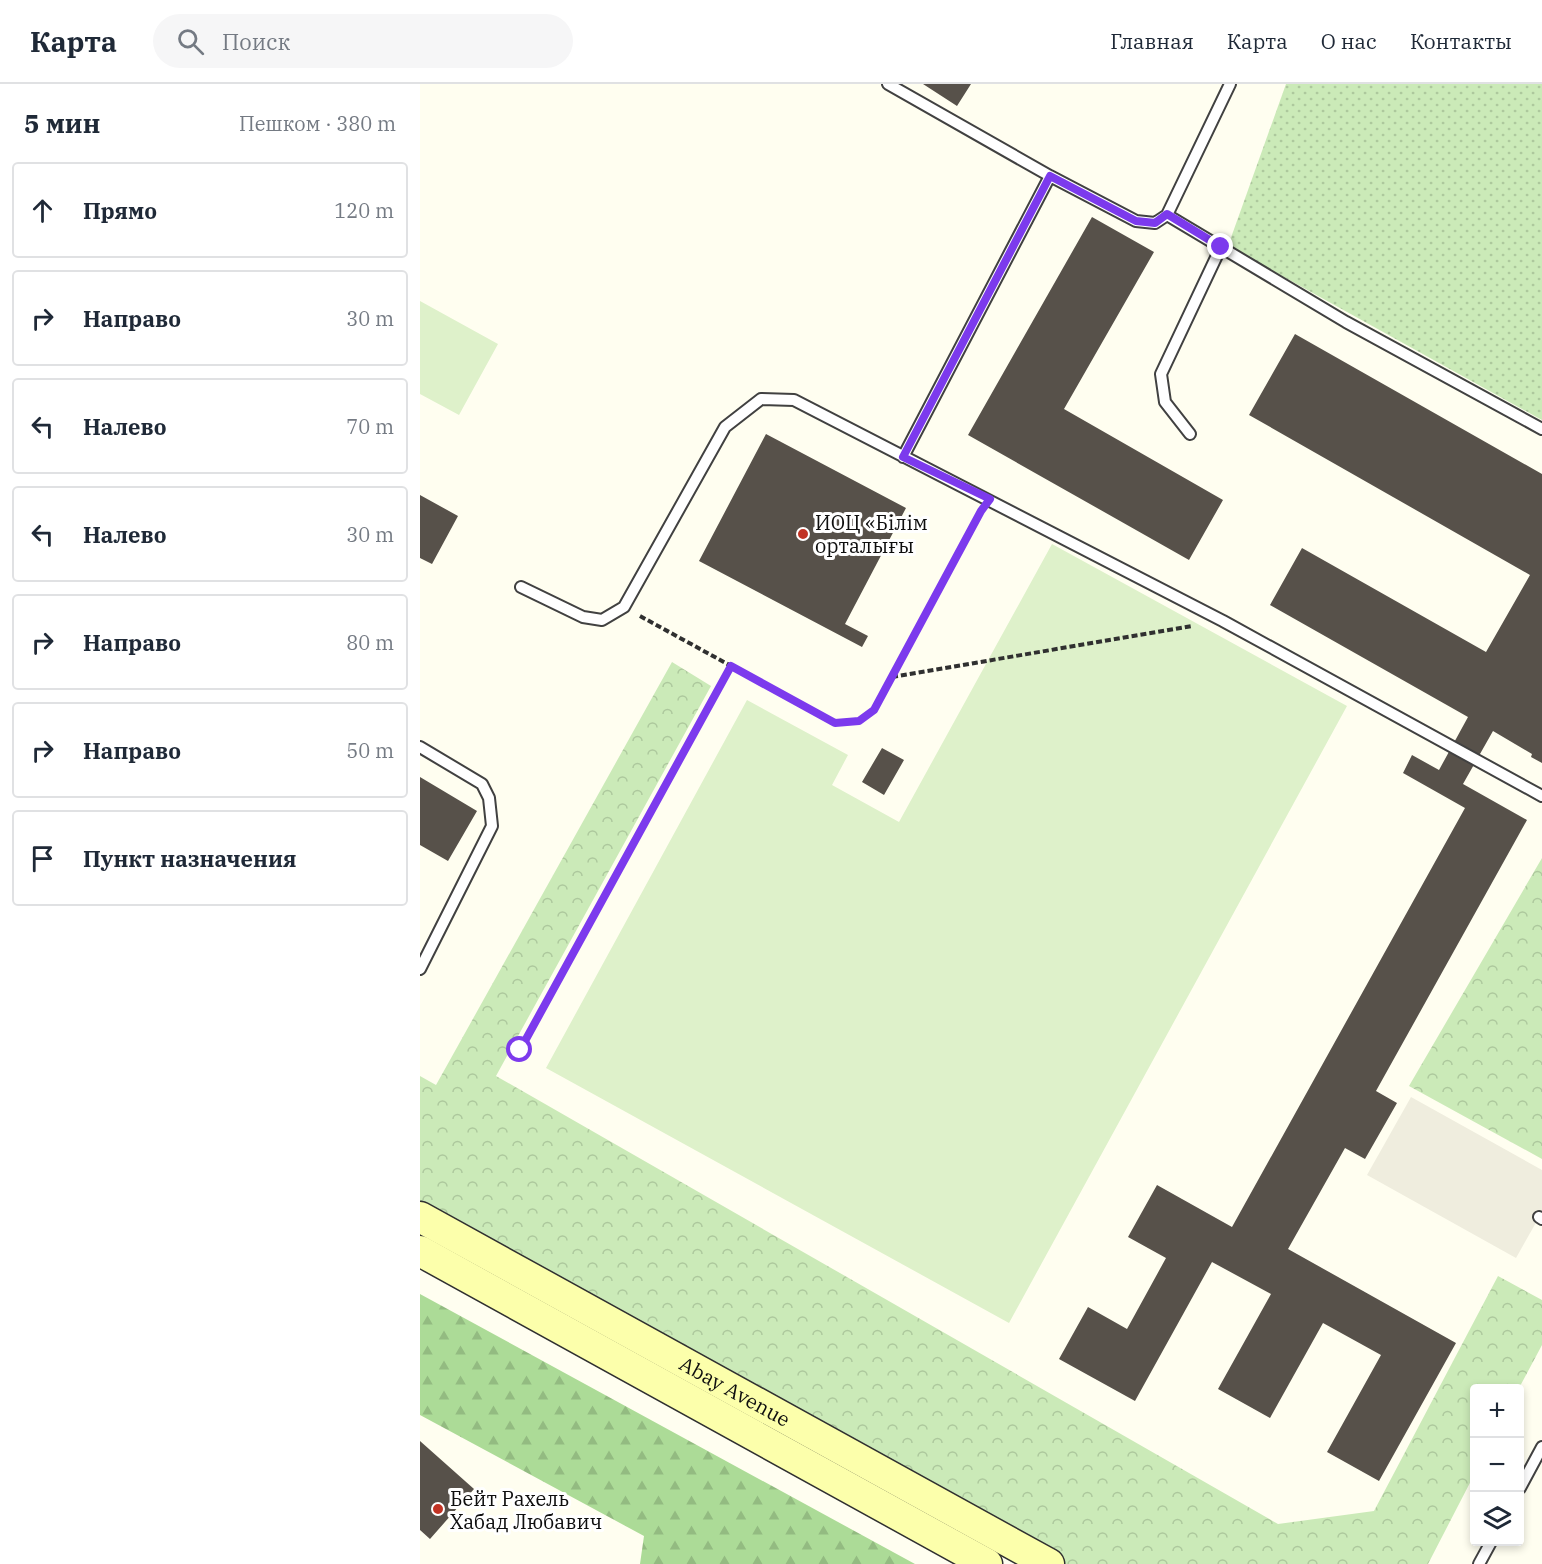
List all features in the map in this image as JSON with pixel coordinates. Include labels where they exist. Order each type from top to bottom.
[{"type":"main road","name":"Abay Avenue","points":[[420,1217],[1050,1564]]},
{"type":"main road","name":"Abay Avenue","points":[[420,1251],[987,1564]]},
{"type":"lane","points":[[888,84],[1050,176],[1136,221],[1155,223],[1167,214],[1230,84]]},
{"type":"lane","points":[[903,457],[1050,176]]},
{"type":"lane","points":[[1167,214],[1346,322],[1491,399],[1542,429]]},
{"type":"lane","points":[[1190,434],[1165,402],[1161,374],[1221,247]]},
{"type":"lane","points":[[521,587],[583,617],[602,620],[624,607],[725,427],[761,399],[794,400],[1223,621],[1542,796]]},
{"type":"lane","points":[[420,747],[482,784],[489,798],[492,826],[420,969]]},
{"type":"lane","points":[[1524,1481],[1542,1447]]},
{"type":"lane","points":[[1479,1564],[1489,1546]]},
{"type":"path","points":[[624,607],[835,723],[859,721],[874,710],[981,511],[990,499]]},
{"type":"path","points":[[892,677],[1223,621]]},
{"type":"path","points":[[520,1050],[731,666]]},
{"type":"green space","points":[[1286,84],[1542,84],[1542,420],[1228,246]]},
{"type":"green space","points":[[420,301],[498,344],[459,415],[420,394]]},
{"type":"green space","points":[[1052,544],[1347,706],[1009,1323],[546,1068],[747,700],[848,755],[832,785],[899,822]]},
{"type":"green space","points":[[672,662],[711,686],[496,1076],[1278,1524],[1374,1511],[1498,1276],[1542,1300],[1542,1345],[1521,1384],[1470,1384],[1470,1483],[1428,1564],[1059,1564],[420,1205],[420,1076],[436,1085]]},
{"type":"green space","points":[[1542,858],[1542,1159],[1409,1086]]},
{"type":"green space","points":[[420,1294],[915,1564],[640,1564],[644,1536],[420,1415]]},
{"type":"shaded area","points":[[1411,1097],[1542,1170],[1542,1212],[1516,1258],[1367,1175]]},
{"type":"building","points":[[923,84],[971,84],[957,106]]},
{"type":"building","points":[[1092,217],[1154,252],[1064,409],[1223,500],[1189,560],[968,435]]},
{"type":"building","points":[[1295,334],[1542,474],[1542,763],[1531,757],[1532,754],[1493,731],[1463,784],[1527,820],[1376,1091],[1397,1103],[1365,1159],[1345,1148],[1288,1249],[1456,1343],[1379,1481],[1327,1452],[1381,1355],[1323,1323],[1270,1418],[1218,1389],[1271,1294],[1212,1262],[1135,1401],[1059,1359],[1088,1307],[1127,1329],[1166,1258],[1128,1237],[1157,1185],[1232,1227],[1465,808],[1403,773],[1412,755],[1439,770],[1468,717],[1270,605],[1302,548],[1486,652],[1530,575],[1249,415]]},
{"type":"building","name":"ИОЦ «Білім орталығы","points":[[766,434],[906,508],[845,624],[868,636],[862,647],[699,561]]},
{"type":"building","points":[[420,495],[458,516],[432,564],[420,558]]},
{"type":"building","points":[[882,748],[904,760],[884,795],[862,782]]},
{"type":"building","points":[[420,777],[477,811],[448,861],[420,845]]},
{"type":"building","name":"Бейт Рахель Хабад Любавич","points":[[420,1441],[474,1489],[430,1539],[420,1530]]},
{"type":"place","name":"ИОЦ «Білім орталығы","points":[[803,534]]},
{"type":"place","name":"Бейт Рахель Хабад Любавич","points":[[438,1509]]},
{"type":"route","points":[[520,1050],[731,666],[835,723],[859,721],[874,710],[981,511],[990,499],[903,457],[1050,176],[1136,221],[1155,223],[1167,214],[1221,247]]}]
